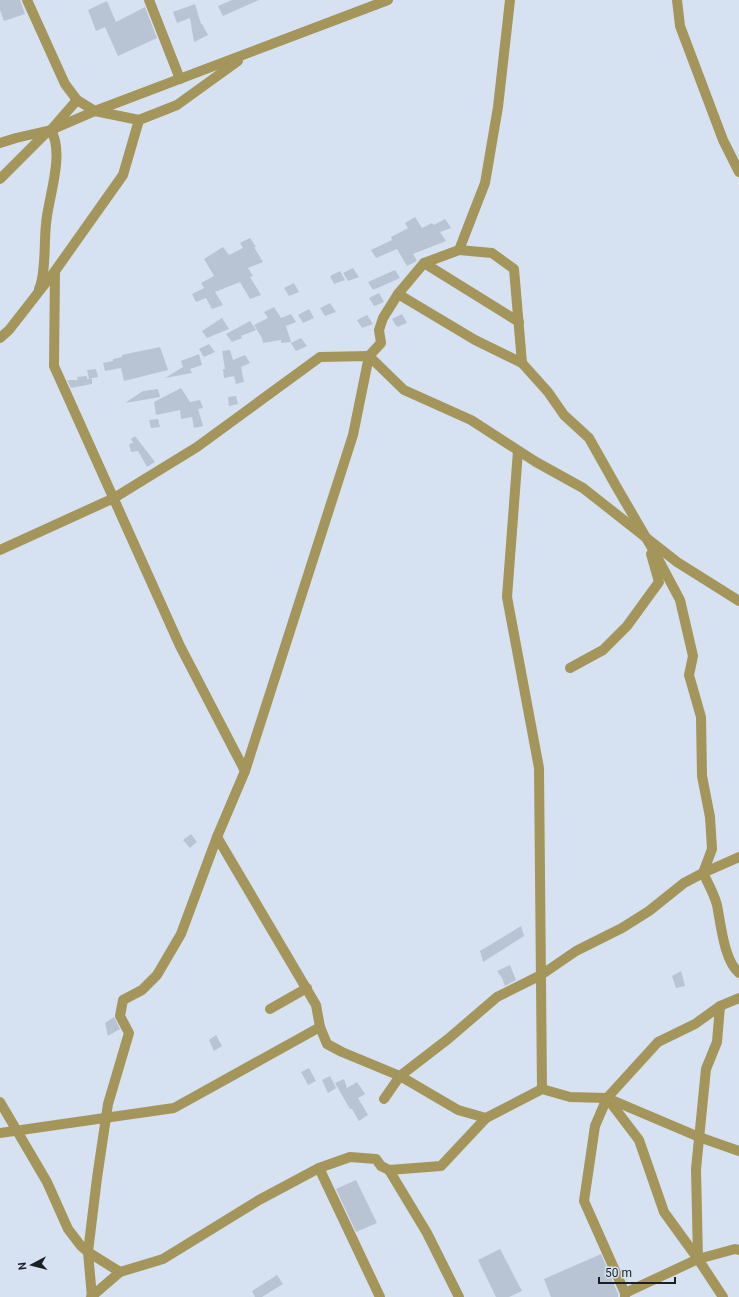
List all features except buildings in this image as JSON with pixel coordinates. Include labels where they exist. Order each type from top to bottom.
[{"type":"street","points":[[27,0],[65,84],[77,100],[95,111],[139,120],[177,105],[249,53]]},
{"type":"street","points":[[149,0],[180,79]]},
{"type":"street","points":[[0,143],[51,130],[95,111],[388,0]]},
{"type":"street","points":[[459,250],[486,183],[498,107],[510,0]]},
{"type":"street","points":[[677,0],[680,26],[723,140],[739,172]]},
{"type":"street","points":[[0,179],[51,130],[77,100]]},
{"type":"street","points":[[0,338],[9,330],[55,270],[123,175],[139,120]]},
{"type":"street","points":[[34,297],[40,286],[44,262],[46,223],[56,170],[55,138],[51,130]]},
{"type":"street","points":[[91,1297],[88,1252],[97,1178],[108,1104],[129,1033],[120,1016],[123,1000],[142,990],[158,975],[181,934],[217,837],[245,771],[353,435],[369,356],[381,343],[380,330],[382,318],[398,294],[424,263],[459,250],[492,254],[514,269],[522,362]]},
{"type":"street","points":[[424,263],[518,322]]},
{"type":"street","points":[[55,270],[54,366],[180,646],[245,771]]},
{"type":"street","points":[[398,294],[475,340],[522,362],[548,392],[564,415],[590,438],[647,538],[680,600],[693,656],[689,676],[700,717],[702,776],[710,817],[712,849],[704,873],[716,904],[728,956],[739,973]]},
{"type":"street","points":[[0,550],[114,498],[197,447],[320,357],[369,356],[404,390],[471,420],[536,462],[583,488],[677,562],[739,601]]},
{"type":"street","points":[[518,451],[507,597],[539,768],[542,1088]]},
{"type":"street","points":[[570,668],[603,650],[626,626],[659,582],[647,538]]},
{"type":"street","points":[[217,837],[307,988],[316,1005],[320,1027],[327,1044],[342,1052],[400,1076],[458,1110],[486,1118]]},
{"type":"street","points":[[384,1099],[400,1076],[448,1039],[497,997],[541,975],[576,951],[622,928],[649,911],[684,883],[739,857]]},
{"type":"street","points":[[270,1009],[307,988]]},
{"type":"street","points":[[739,998],[720,1006],[695,1024],[658,1042],[607,1098],[595,1126],[584,1201],[625,1295],[698,1259],[735,1249],[739,1250]]},
{"type":"street","points":[[698,1259],[696,1169],[706,1069],[717,1042],[720,1006]]},
{"type":"street","points":[[0,1133],[174,1108],[320,1027]]},
{"type":"street","points":[[91,1297],[120,1272],[163,1259],[259,1200],[319,1168],[350,1157],[376,1158],[381,1166],[389,1170],[441,1166],[486,1118],[542,1088],[570,1097],[607,1098],[699,1137],[739,1151]]},
{"type":"street","points":[[607,1098],[639,1140],[664,1212],[723,1297]]},
{"type":"street","points":[[0,1102],[47,1182],[68,1229],[81,1246],[88,1252],[120,1272]]},
{"type":"street","points":[[319,1168],[380,1297]]},
{"type":"street","points":[[389,1170],[427,1233],[459,1297]]}]
